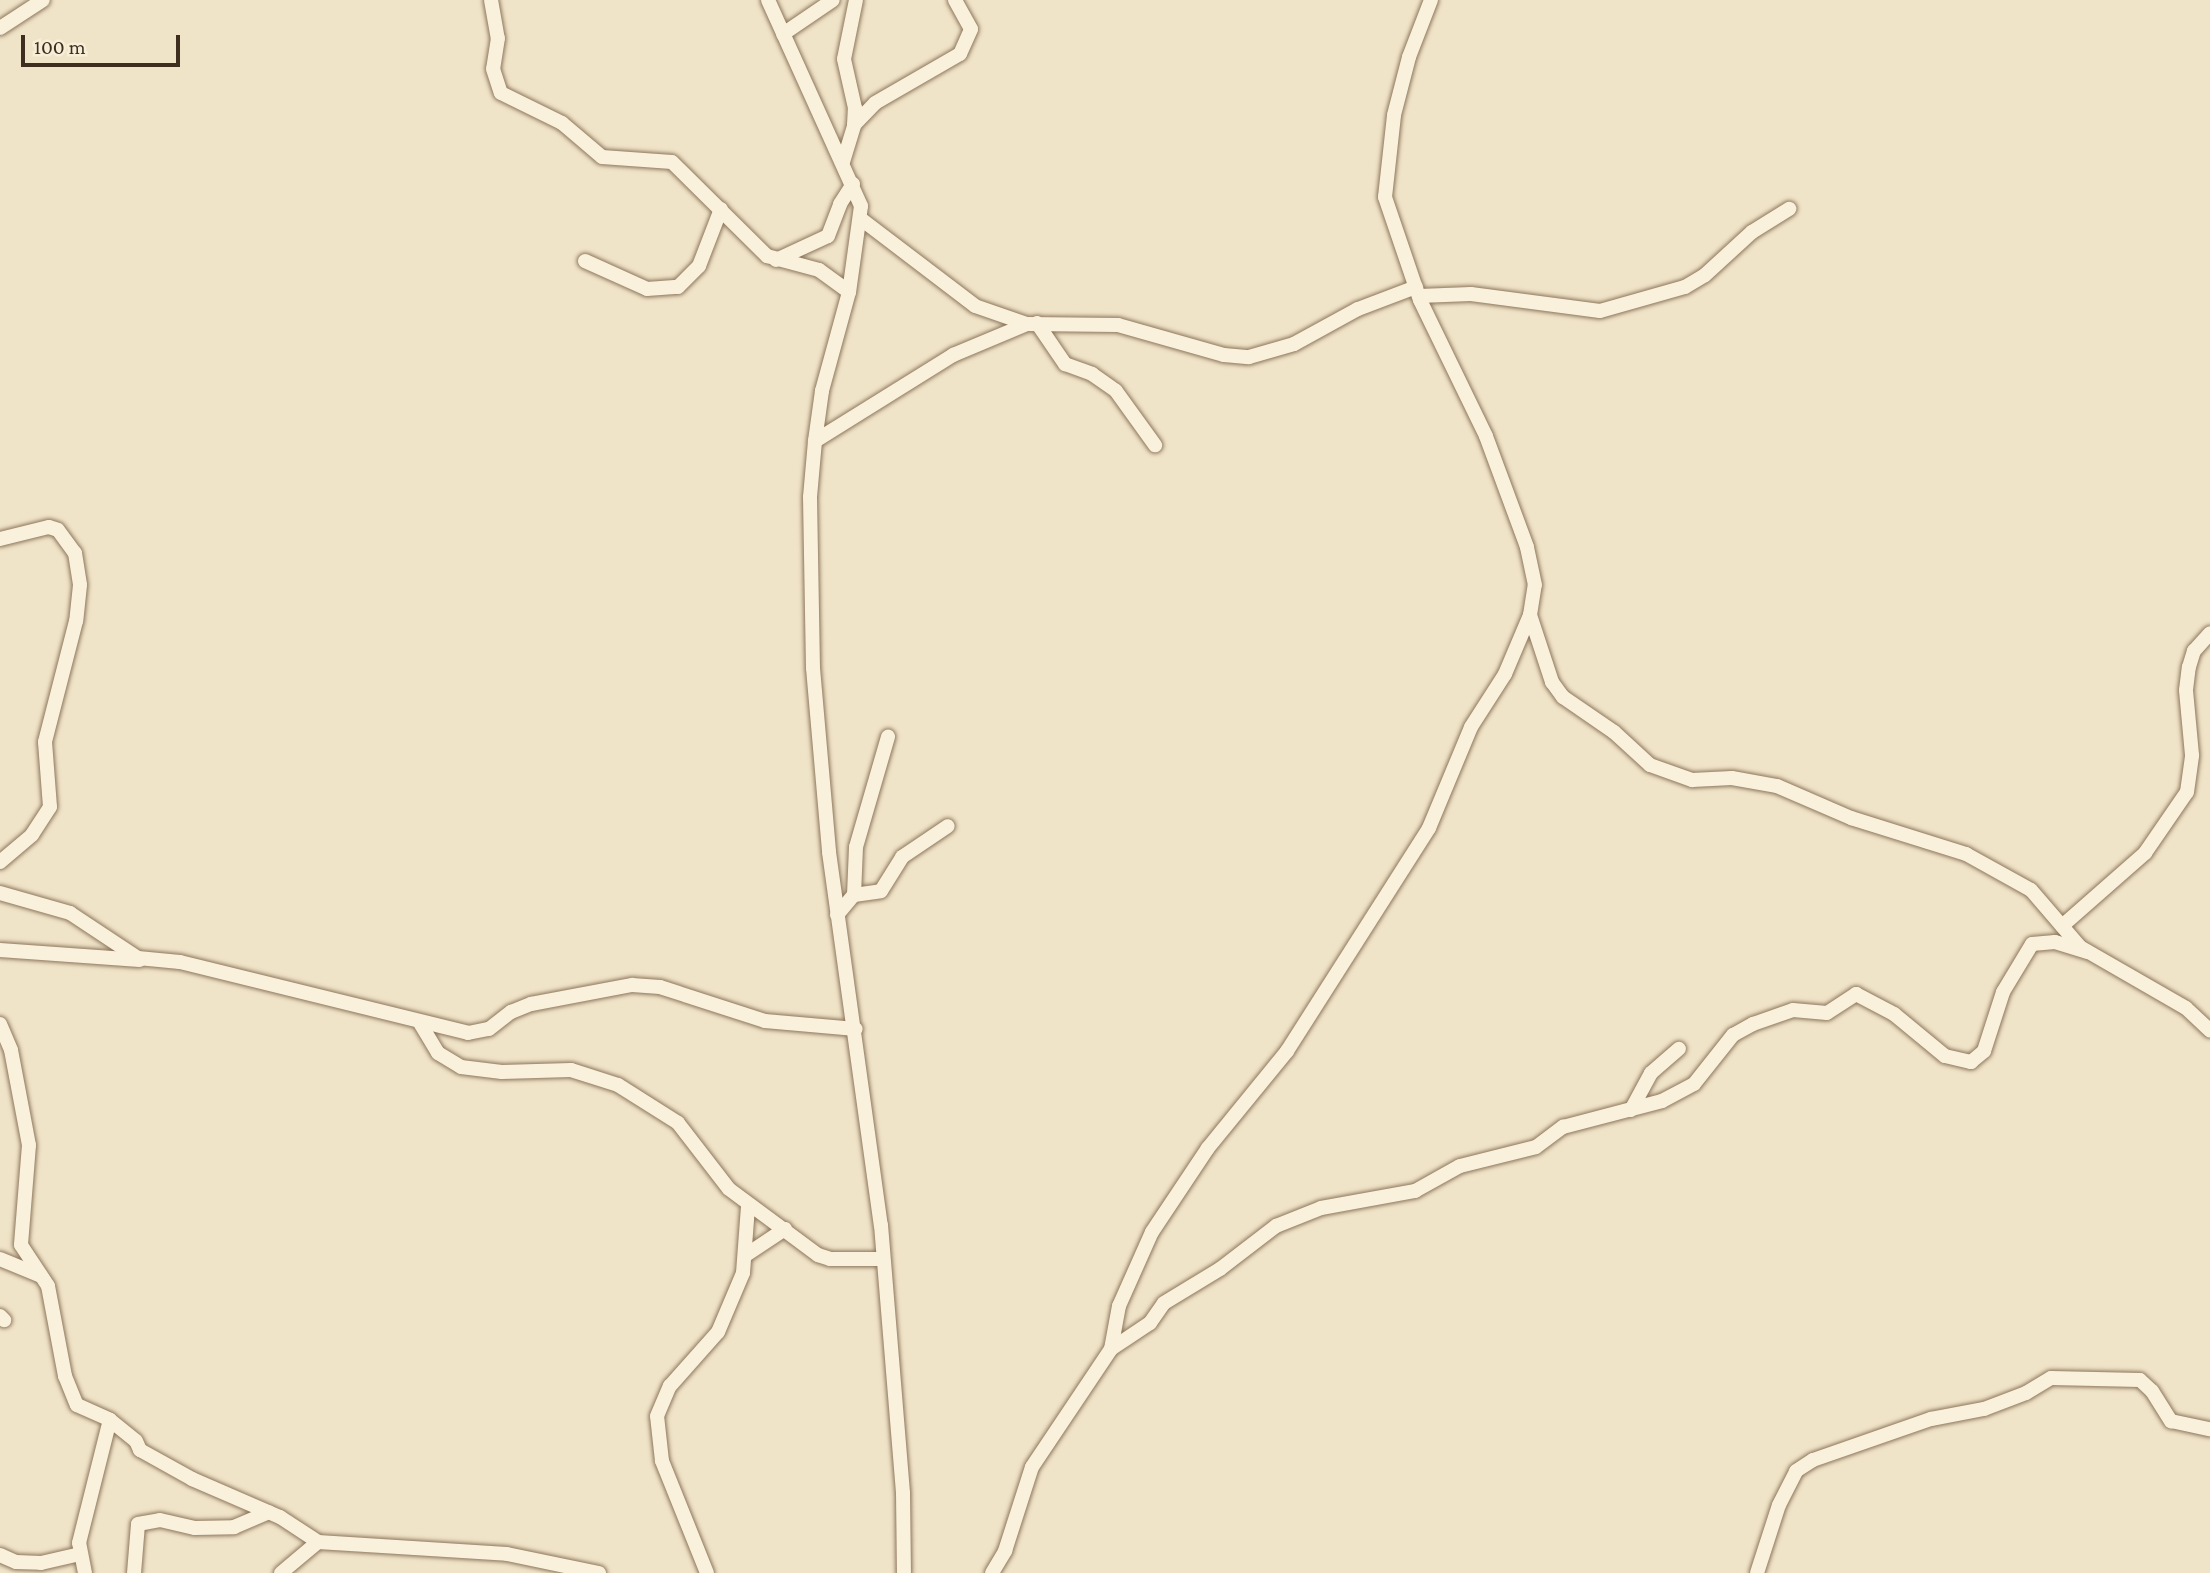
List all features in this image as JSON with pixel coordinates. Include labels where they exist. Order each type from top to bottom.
[{"type":"street","points":[[0,28],[42,0]]},
{"type":"street","points":[[491,0],[498,38],[494,69],[501,93],[562,123],[602,157],[672,162],[721,209],[750,243],[776,260],[819,270],[849,292]]},
{"type":"street","points":[[768,0],[853,184],[861,219],[849,292],[821,391],[815,441],[809,533],[813,668],[820,784],[837,915],[856,1029],[883,1259],[903,1493],[904,1573]]},
{"type":"street","points":[[783,34],[833,0]]},
{"type":"street","points":[[843,163],[854,125],[855,108],[844,59],[856,0]]},
{"type":"street","points":[[854,125],[874,103],[960,54],[971,29],[955,0]]},
{"type":"street","points":[[1111,1349],[1119,1306],[1152,1232],[1208,1148],[1287,1051],[1429,828],[1471,727],[1505,674],[1530,615],[1535,585],[1527,547],[1486,436],[1417,292],[1384,186],[1399,92],[1431,0]]},
{"type":"street","points":[[776,260],[828,236],[840,204],[853,184]]},
{"type":"street","points":[[584,261],[647,289],[678,287],[699,265],[721,209]]},
{"type":"street","points":[[861,219],[975,306],[1032,323],[1118,325],[1224,355],[1249,357],[1294,344],[1358,309],[1417,292],[1471,294],[1588,312],[1612,308],[1685,287],[1705,275],[1752,232],[1788,209]]},
{"type":"street","points":[[815,441],[953,355],[1032,323]]},
{"type":"street","points":[[1032,323],[1065,364],[1092,374],[1116,391],[1155,445]]},
{"type":"street","points":[[0,539],[49,527],[58,530],[75,553],[80,585],[73,632],[45,742],[50,807],[32,835],[0,862]]},
{"type":"street","points":[[1530,615],[1552,682],[1563,697],[1614,732],[1650,765],[1692,780],[1732,778],[1777,786],[1851,818],[1966,854],[2031,890],[2087,952]]},
{"type":"street","points":[[2062,926],[2145,853],[2187,792],[2192,755],[2186,690],[2189,667],[2194,651],[2210,634]]},
{"type":"street","points":[[837,915],[854,895],[856,847],[888,737]]},
{"type":"street","points":[[854,895],[881,891],[902,857],[948,826]]},
{"type":"street","points":[[0,893],[69,913],[138,958],[149,960]]},
{"type":"street","points":[[992,1573],[1005,1551],[1032,1467],[1111,1349],[1150,1323],[1164,1303],[1220,1269],[1276,1226],[1321,1208],[1415,1191],[1460,1166],[1536,1147],[1563,1127],[1632,1110],[1684,1093],[1711,1066],[1733,1035],[1753,1024],[1793,1010],[1827,1013],[1856,994],[1894,1014],[1945,1056],[1971,1062],[1984,1051],[2003,992],[2032,944],[2055,942],[2087,952],[2186,1008],[2210,1030]]},
{"type":"street","points":[[0,950],[180,961],[420,1023],[480,1033],[531,1004],[632,985],[660,987],[765,1021],[856,1029]]},
{"type":"street","points":[[420,1023],[438,1053],[461,1067],[502,1072],[571,1070],[618,1085],[641,1097],[678,1123],[707,1166],[748,1206],[830,1259],[883,1259]]},
{"type":"street","points":[[0,1024],[11,1050],[29,1144],[21,1245],[42,1276],[52,1297],[72,1398],[82,1408],[110,1420],[136,1441],[140,1450],[269,1512],[318,1542],[507,1554],[599,1573]]},
{"type":"street","points":[[1632,1110],[1651,1073],[1679,1049]]},
{"type":"street","points":[[706,1573],[662,1461],[657,1416],[670,1386],[718,1332],[743,1273],[748,1206]]},
{"type":"street","points":[[746,1255],[785,1228]]},
{"type":"street","points":[[0,1259],[42,1276]]},
{"type":"street","points":[[1757,1573],[1779,1505],[1796,1471],[1813,1460],[1931,1419],[1983,1409],[2026,1393],[2051,1378],[2140,1380],[2152,1391],[2171,1421],[2210,1429]]},
{"type":"street","points":[[85,1573],[79,1554],[110,1420]]},
{"type":"street","points":[[134,1573],[138,1524],[160,1520],[195,1528],[234,1527],[269,1512]]},
{"type":"street","points":[[282,1573],[318,1542]]},
{"type":"street","points":[[0,1555],[16,1562],[41,1563],[79,1554]]}]
